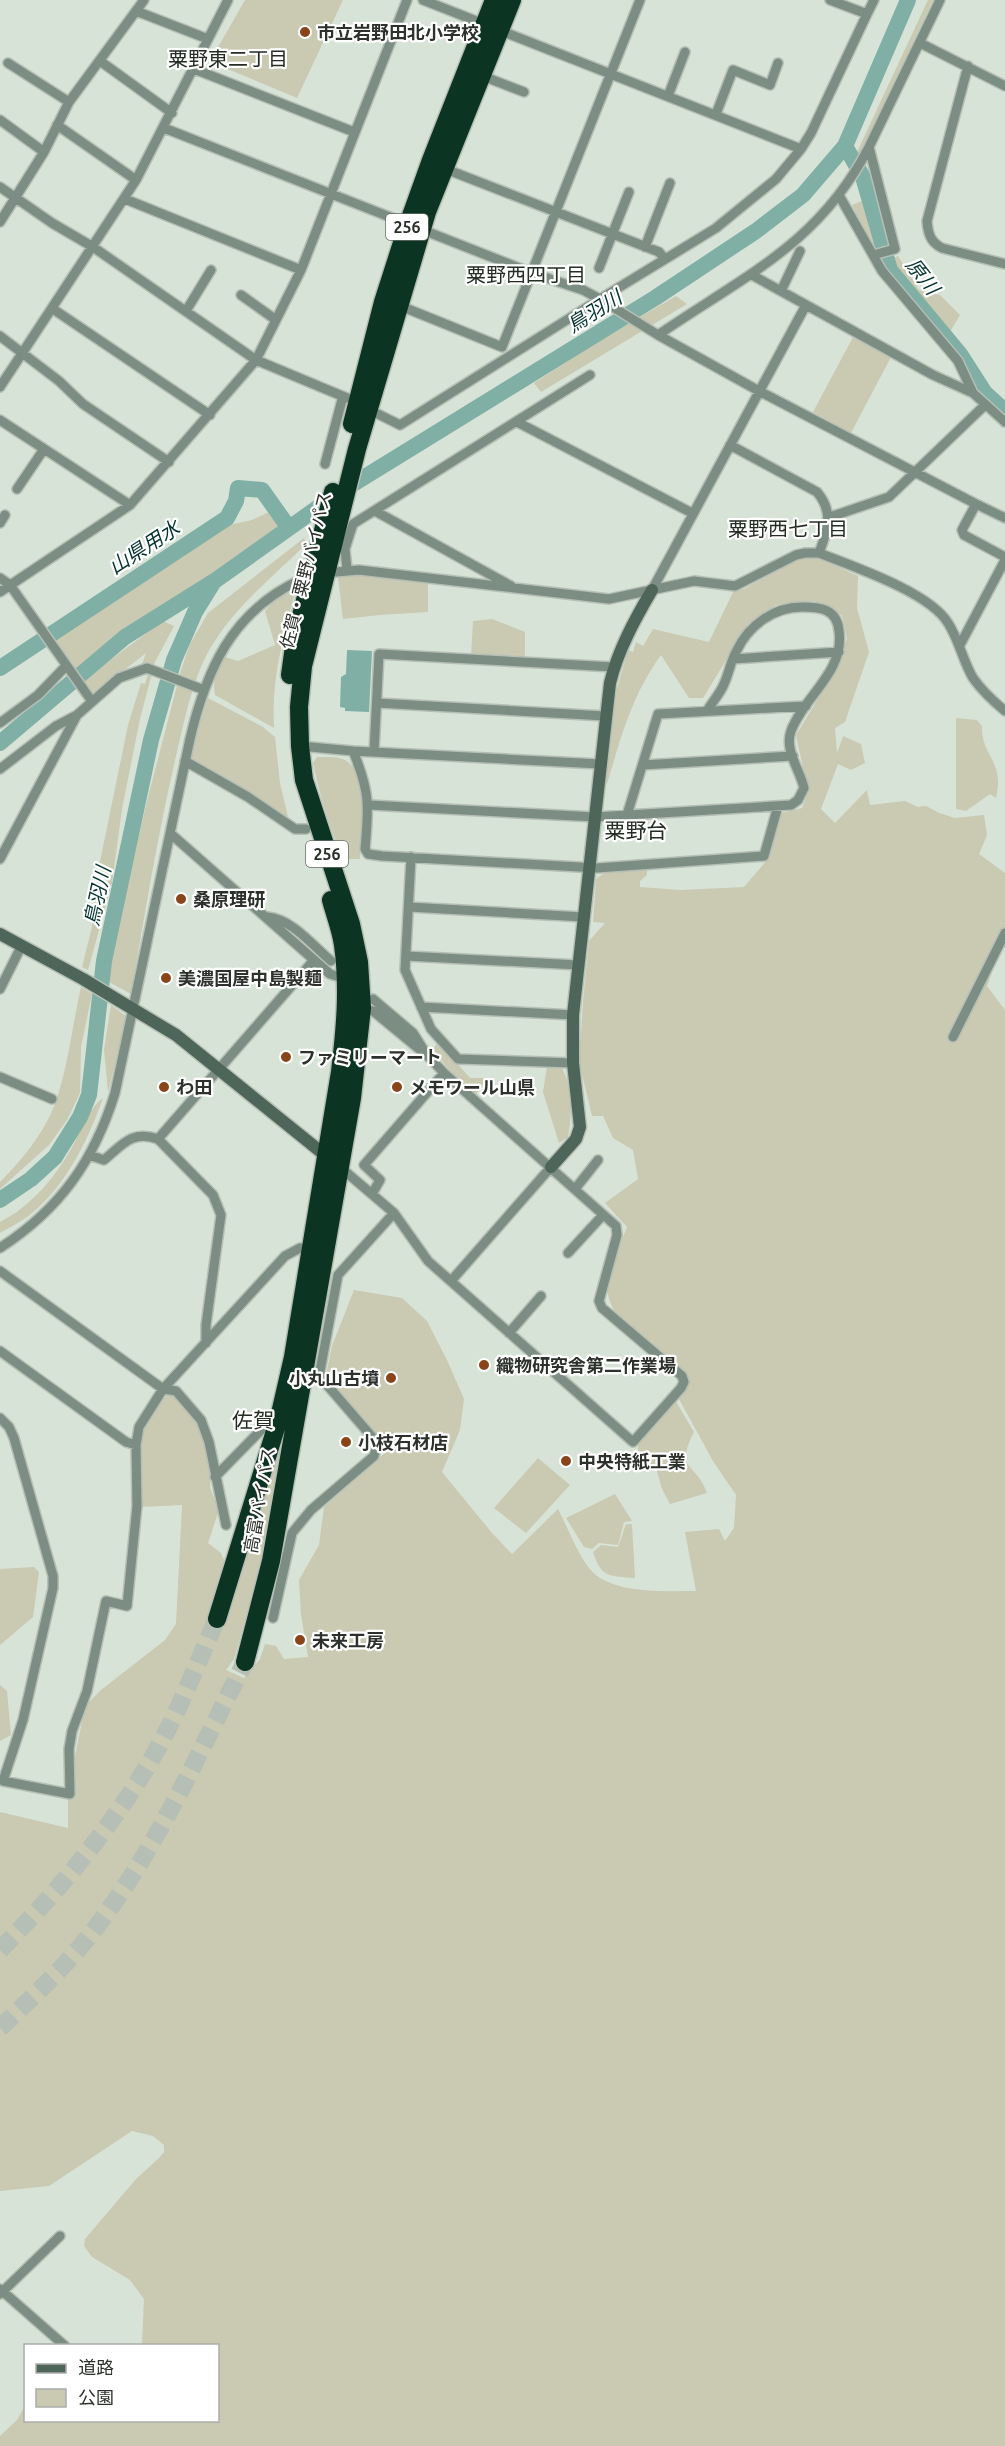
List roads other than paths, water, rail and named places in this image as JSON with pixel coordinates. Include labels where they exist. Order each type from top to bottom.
[{"type":"highway","name":"佐賀・粟野バイパス","points":[[333,1162],[344,1038],[346,979],[340,933],[306,828],[291,766],[287,704],[295,639],[316,558],[333,463],[383,302],[443,168],[480,75],[492,27],[494,0]]},
{"type":"highway","name":"佐賀・粟野バイパス","points":[[333,1162],[352,1098],[368,1004],[351,924],[304,780],[299,706],[303,666],[357,449],[398,306],[430,160],[492,27],[512,0]]},
{"type":"highway","name":"高富バイパス","points":[[217,1619],[279,1418],[292,1357],[309,1249],[333,1162]]},
{"type":"highway","name":"高富バイパス","points":[[245,1662],[271,1561],[333,1162]]},
{"type":"street","points":[[0,222],[44,152],[69,102],[144,0]]},
{"type":"street","points":[[0,387],[125,199],[172,113],[228,0]]},
{"type":"street","points":[[0,592],[130,506],[256,360],[302,270],[407,0]]},
{"type":"street","points":[[423,0],[801,149]]},
{"type":"street","points":[[503,361],[502,347],[640,0]]},
{"type":"street","points":[[830,0],[867,14]]},
{"type":"street","points":[[378,414],[400,425],[716,228],[776,179],[811,133],[874,0]]},
{"type":"street","points":[[655,333],[752,275],[795,243],[840,197],[863,159],[940,0]]},
{"type":"street","points":[[136,11],[208,39]]},
{"type":"street","points":[[920,43],[1005,86]]},
{"type":"street","points":[[668,96],[685,52]]},
{"type":"street","points":[[100,61],[172,113]]},
{"type":"street","points":[[8,63],[69,102]]},
{"type":"street","points":[[716,114],[733,70],[770,85],[778,63]]},
{"type":"street","points":[[968,66],[927,221],[928,233],[934,244],[942,248],[1005,264]]},
{"type":"street","points":[[194,69],[354,132]]},
{"type":"street","points":[[480,75],[524,92]]},
{"type":"street","points":[[0,120],[44,152]]},
{"type":"street","points":[[57,125],[136,180]]},
{"type":"street","points":[[164,128],[531,273],[583,290],[759,391],[1005,518]]},
{"type":"street","points":[[869,147],[895,249],[876,254]]},
{"type":"street","points":[[443,168],[659,252],[665,259]]},
{"type":"street","points":[[645,247],[670,183]]},
{"type":"street","points":[[0,187],[51,223],[93,247],[256,360],[345,397],[333,463]]},
{"type":"street","points":[[599,268],[629,192]]},
{"type":"street","points":[[840,197],[876,254],[882,271],[958,361],[973,393],[1005,422]]},
{"type":"street","points":[[125,199],[302,270]]},
{"type":"street","points":[[781,291],[800,251]]},
{"type":"street","points":[[186,311],[212,270]]},
{"type":"street","points":[[752,275],[933,375],[973,393]]},
{"type":"street","points":[[241,295],[276,320]]},
{"type":"street","points":[[452,1281],[576,1139],[580,1127],[573,1064],[573,1015],[605,716],[614,667],[638,615],[692,513],[806,305]]},
{"type":"street","points":[[398,306],[502,347]]},
{"type":"street","points":[[53,309],[210,415]]},
{"type":"street","points":[[0,336],[59,381],[83,404],[168,462]]},
{"type":"street","points":[[347,569],[345,549],[353,525],[590,375]]},
{"type":"street","points":[[830,517],[883,500],[985,405]]},
{"type":"street","points":[[0,420],[130,506]]},
{"type":"street","points":[[517,422],[692,513]]},
{"type":"street","points":[[730,445],[817,492],[823,499],[830,517],[829,528],[819,553]]},
{"type":"street","points":[[17,489],[44,449]]},
{"type":"street","points":[[960,645],[1005,558],[964,535],[962,530],[976,504]]},
{"type":"street","points":[[375,511],[516,589]]},
{"type":"street","points":[[336,572],[347,569],[609,599],[694,581],[735,586],[796,555],[819,553],[916,595],[947,621],[973,677],[984,693],[1005,711]]},
{"type":"street","points":[[0,578],[10,585],[89,698]]},
{"type":"street","points":[[0,1248],[28,1230],[47,1212],[67,1189],[98,1141],[115,1093],[200,689],[227,640],[275,593],[298,581]]},
{"type":"street","points":[[369,805],[595,817],[791,805],[798,800],[804,788],[789,744],[791,731],[833,667],[839,652],[841,640],[838,622],[833,614],[819,607],[794,607],[769,615],[754,626],[737,649],[723,686],[707,711]]},
{"type":"street","points":[[733,660],[839,652]]},
{"type":"street","points":[[374,752],[379,654],[614,667]]},
{"type":"street","points":[[0,859],[77,715],[89,698],[120,678],[147,668],[200,689]]},
{"type":"street","points":[[0,723],[68,669]]},
{"type":"street","points":[[376,703],[605,716]]},
{"type":"street","points":[[627,815],[658,714],[806,706]]},
{"type":"street","points":[[0,768],[56,726],[77,715]]},
{"type":"street","points":[[300,746],[600,764]]},
{"type":"street","points":[[354,751],[365,780],[369,805],[365,849],[368,854],[590,868],[764,856],[778,806]]},
{"type":"street","points":[[643,765],[793,756]]},
{"type":"street","points":[[185,761],[248,796],[295,830],[306,828]]},
{"type":"street","points":[[171,834],[330,974],[346,979]]},
{"type":"street","points":[[411,857],[405,970],[430,1029],[458,1059],[573,1064]]},
{"type":"street","points":[[409,907],[583,917]]},
{"type":"street","points":[[267,917],[276,918],[288,925],[332,962]]},
{"type":"street","points":[[953,1037],[1005,933]]},
{"type":"street","points":[[0,934],[132,1007],[176,1035],[219,1069],[394,1213],[428,1261],[633,1442],[684,1382],[682,1376],[602,1308],[599,1301],[600,1293],[617,1230],[551,1167],[430,1058],[373,1011],[368,1004]]},
{"type":"street","points":[[0,989],[22,945]]},
{"type":"street","points":[[406,956],[578,965]]},
{"type":"street","points":[[158,1139],[314,960]]},
{"type":"street","points":[[368,1004],[413,1034],[430,1058]]},
{"type":"street","points":[[421,1007],[573,1015]]},
{"type":"street","points":[[372,1194],[380,1180],[364,1165],[444,1073]]},
{"type":"street","points":[[0,1077],[52,1099]]},
{"type":"street","points":[[89,1155],[104,1160],[127,1140],[141,1134],[158,1139],[213,1195],[221,1215],[206,1325],[206,1342]]},
{"type":"street","points":[[575,1189],[598,1160]]},
{"type":"street","points":[[273,1618],[292,1533],[311,1510],[374,1456],[376,1448],[373,1438],[317,1381],[338,1275],[394,1213]]},
{"type":"street","points":[[568,1253],[603,1215]]},
{"type":"street","points":[[0,1418],[9,1427],[14,1438],[53,1576],[53,1588],[23,1720],[3,1781],[70,1794],[69,1749],[72,1731],[87,1691],[106,1601],[127,1606],[137,1506],[136,1445],[139,1427],[163,1389],[285,1256],[300,1248],[309,1249]]},
{"type":"street","points":[[0,1271],[163,1389],[176,1391],[201,1420],[209,1442],[226,1525]]},
{"type":"street","points":[[509,1333],[541,1296]]},
{"type":"street","points":[[0,1351],[126,1442],[136,1445]]},
{"type":"street","points":[[215,1478],[264,1427]]},
{"type":"street","points":[[60,2236],[1,2291],[63,2344]]},
{"type":"water","points":[[347,650],[372,651],[369,712],[345,711],[345,708],[340,707],[341,677],[346,674]]},
{"type":"waterway","name":"鳥羽川","points":[[0,743],[125,637],[216,580],[337,494],[655,298],[756,231],[803,195],[845,146],[908,0]]},
{"type":"waterway","name":"原川","points":[[845,146],[863,177],[890,270],[960,354],[985,393],[1005,411]]},
{"type":"waterway","name":"山県用水","points":[[0,668],[227,518],[236,501],[238,488],[262,490],[289,528]]},
{"type":"waterway","name":"鳥羽川","points":[[0,1200],[31,1179],[55,1157],[80,1117],[89,1095],[104,961],[151,740],[174,660],[195,612],[213,583]]},
{"type":"tunnel","points":[[0,1950],[82,1860],[135,1786],[169,1726],[217,1619]]},
{"type":"tunnel","points":[[0,2028],[65,1964],[122,1891],[178,1795],[245,1662]]},
{"type":"place","name":"市立岩野田北小学校","points":[[305,32]]},
{"type":"place","name":"桑原理研","points":[[181,899]]},
{"type":"place","name":"美濃国屋中島製麺","points":[[166,978]]},
{"type":"place","name":"ファミリーマート","points":[[286,1057]]},
{"type":"place","name":"わ田","points":[[164,1087]]},
{"type":"place","name":"メモワール山県","points":[[397,1087]]},
{"type":"place","name":"織物研究舎第二作業場","points":[[484,1365]]},
{"type":"place","name":"小丸山古墳","points":[[391,1378]]},
{"type":"place","name":"小枝石材店","points":[[346,1442]]},
{"type":"place","name":"中央特紙工業","points":[[566,1461]]},
{"type":"place","name":"未来工房","points":[[300,1640]]},
{"type":"district","name":"粟野東二丁目","points":[[228,58]]},
{"type":"district","name":"粟野西四丁目","points":[[526,274]]},
{"type":"district","name":"粟野西七丁目","points":[[788,528]]},
{"type":"district","name":"粟野台","points":[[636,830]]},
{"type":"district","name":"佐賀","points":[[253,1420]]}]
